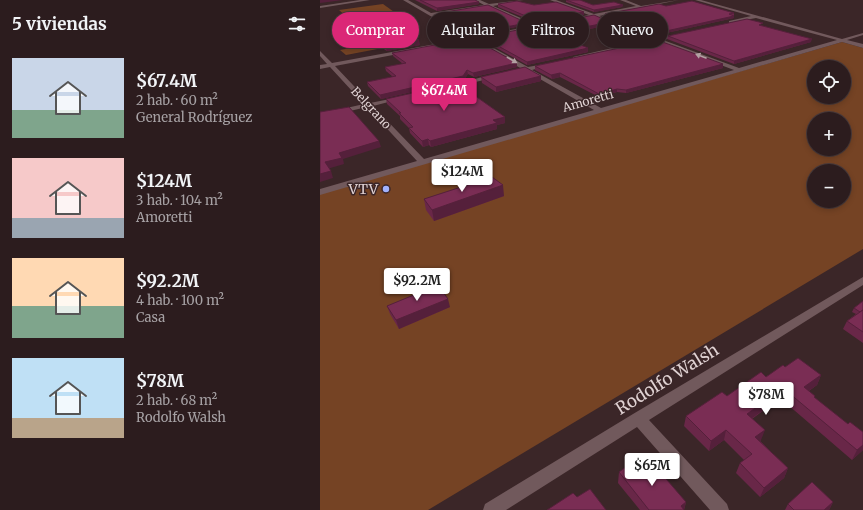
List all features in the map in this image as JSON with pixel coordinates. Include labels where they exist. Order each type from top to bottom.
[{"type":"street","points":[[320,7],[368,0]]},
{"type":"street","points":[[405,0],[427,12]]},
{"type":"street","points":[[477,0],[517,18]]},
{"type":"street","points":[[444,12],[522,0]]},
{"type":"street","points":[[552,0],[597,17]]},
{"type":"street","points":[[622,0],[641,6]]},
{"type":"street","points":[[589,16],[677,0]]},
{"type":"street","points":[[697,0],[863,46]]},
{"type":"street","points":[[726,23],[757,16]]},
{"type":"street","points":[[668,37],[688,32]]},
{"type":"street","name":"Amoretti","points":[[320,192],[737,69],[863,34]]},
{"type":"street","points":[[668,43],[737,69]]},
{"type":"street","points":[[320,67],[326,62],[427,45]]},
{"type":"street","points":[[489,48],[599,110]]},
{"type":"street","points":[[565,60],[618,48]]},
{"type":"street","name":"Belgrano","points":[[320,53],[326,62],[422,162]]},
{"type":"street","points":[[512,72],[557,62]]},
{"type":"street","points":[[443,88],[504,74]]},
{"type":"street","points":[[320,116],[406,96]]},
{"type":"street","name":"Rodolfo Walsh","points":[[491,510],[863,280]]},
{"type":"street","points":[[638,418],[721,510]]},
{"type":"shaded area","points":[[383,4],[394,12],[341,12],[339,10]]},
{"type":"shaded area","points":[[842,42],[863,48],[863,249],[428,510],[320,510],[320,193]]},
{"type":"shaded area","points":[[350,48],[383,48],[346,55],[340,50]]},
{"type":"building","points":[[420,0],[475,0],[479,2],[437,8]]},
{"type":"building","points":[[566,0],[580,0],[593,5],[614,2],[623,5],[594,10]]},
{"type":"building","points":[[517,1],[534,5],[556,2],[584,12],[517,12],[498,4]]},
{"type":"building","points":[[692,1],[734,13],[729,14],[734,16],[668,31],[668,12],[616,12],[659,4],[666,6]]},
{"type":"building","points":[[488,5],[503,12],[445,12]]},
{"type":"building","points":[[509,15],[517,18],[517,25],[509,26]]},
{"type":"building","points":[[589,16],[597,16],[597,25],[589,26]]},
{"type":"building","points":[[747,19],[763,23],[759,25],[812,39],[734,61],[668,36]]},
{"type":"building","points":[[517,30],[517,48],[588,48],[527,62],[502,48],[509,48],[509,32]]},
{"type":"building","points":[[668,44],[723,64],[626,90],[617,89],[599,94],[560,73],[551,75],[535,66],[619,48],[668,48]]},
{"type":"building","points":[[427,46],[427,48],[490,48],[517,63],[473,73],[467,70],[463,76],[380,95],[367,82],[396,76],[385,67],[406,63],[392,53]]},
{"type":"building","points":[[525,67],[541,76],[496,87],[481,77]]},
{"type":"building","points":[[457,83],[505,117],[493,120],[497,123],[430,141],[428,139],[422,141],[409,128],[413,127],[399,113],[401,113],[386,99]]},
{"type":"building","points":[[349,107],[379,141],[339,153],[342,158],[325,162],[331,171],[320,174],[320,112]]},
{"type":"building","points":[[492,177],[503,185],[432,210],[424,199]]},
{"type":"building","points":[[438,285],[448,299],[396,320],[387,306]]},
{"type":"building","points":[[863,301],[863,310],[860,312],[854,308]]},
{"type":"building","points":[[863,310],[863,332],[847,321]]},
{"type":"building","points":[[798,358],[821,375],[804,387],[815,396],[814,397],[848,424],[850,422],[863,432],[863,445],[857,450],[783,388],[747,414],[765,430],[755,437],[788,468],[764,488],[740,463],[752,454],[726,430],[711,441],[686,416],[722,392],[727,396],[761,372],[766,377],[783,365],[785,367]]},
{"type":"building","points":[[648,458],[686,502],[681,506],[684,510],[649,510],[619,472],[633,462],[636,466]]},
{"type":"building","points":[[812,482],[833,502],[824,510],[794,510],[788,504]]},
{"type":"building","points":[[590,489],[606,510],[547,510],[573,493],[577,497]]},
{"type":"place","name":"VTV","points":[[386,189]]}]
